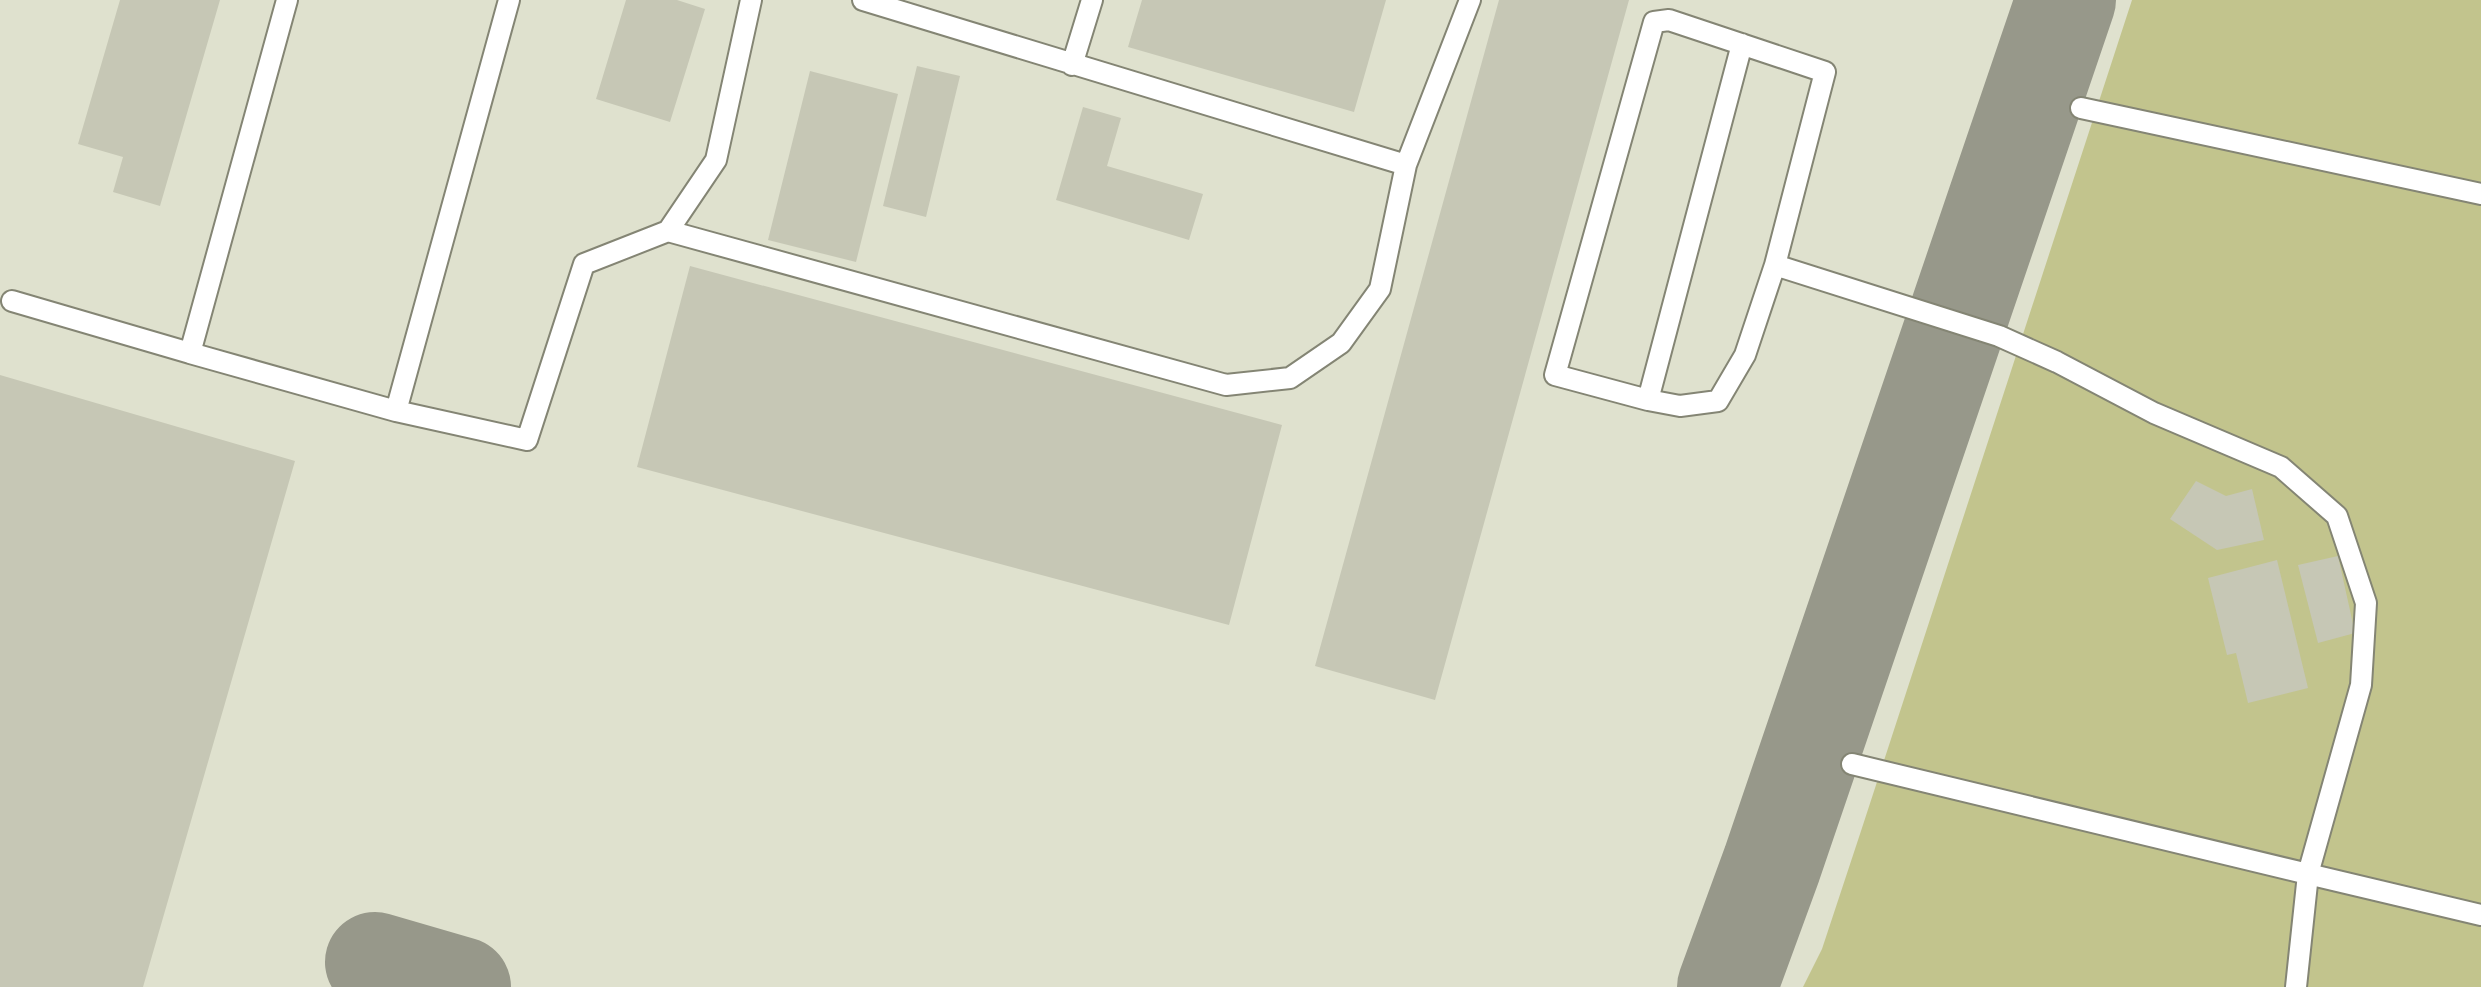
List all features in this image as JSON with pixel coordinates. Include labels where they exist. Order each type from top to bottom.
[{"type":"lane","points":[[190,353],[287,0]]},
{"type":"lane","points":[[396,411],[509,0]]},
{"type":"lane","points":[[12,301],[396,411],[527,440],[584,264],[668,231],[716,160],[751,0]]},
{"type":"lane","points":[[863,0],[1406,165]]},
{"type":"lane","points":[[1072,65],[1092,0]]},
{"type":"lane","points":[[668,231],[1226,385],[1290,378],[1341,343],[1380,289],[1406,165],[1470,0]]},
{"type":"lane","points":[[1669,20],[1825,72],[1775,265],[1745,355],[1718,401],[1680,406],[1555,375],[1654,22],[1669,20]]},
{"type":"lane","points":[[1648,400],[1742,44]]},
{"type":"lane","points":[[2081,108],[2481,194]]},
{"type":"lane","points":[[1775,265],[1999,336],[2154,413],[2281,467],[2337,516],[2366,603],[2361,685],[2308,874],[2296,987]]},
{"type":"lane","points":[[1852,764],[2481,915]]},
{"type":"green space","points":[[2132,0],[2481,0],[2481,987],[1803,987],[1822,949]]},
{"type":"building","points":[[120,0],[220,0],[160,206],[113,192],[123,157],[78,144]]},
{"type":"building","points":[[626,0],[677,0],[705,9],[670,122],[596,99]]},
{"type":"building","points":[[1142,0],[1386,0],[1354,112],[1128,47]]},
{"type":"building","points":[[1499,0],[1629,0],[1435,700],[1315,666]]},
{"type":"building","points":[[917,66],[960,76],[926,217],[883,206]]},
{"type":"building","points":[[810,71],[898,94],[856,262],[768,240]]},
{"type":"building","points":[[1083,107],[1121,118],[1107,166],[1203,194],[1189,240],[1056,200]]},
{"type":"building","points":[[690,266],[1282,425],[1229,625],[637,467]]},
{"type":"building","points":[[0,375],[295,461],[143,987],[0,987]]},
{"type":"building","points":[[2196,481],[2226,496],[2252,489],[2264,540],[2217,550],[2170,519]]},
{"type":"building","points":[[2338,556],[2355,633],[2318,643],[2298,565]]},
{"type":"building","points":[[2277,560],[2308,688],[2248,703],[2236,653],[2227,655],[2208,578]]},
{"type":"taxiway","points":[[1727,987],[1772,864],[2066,0]]},
{"type":"taxiway","points":[[375,962],[461,987]]}]
